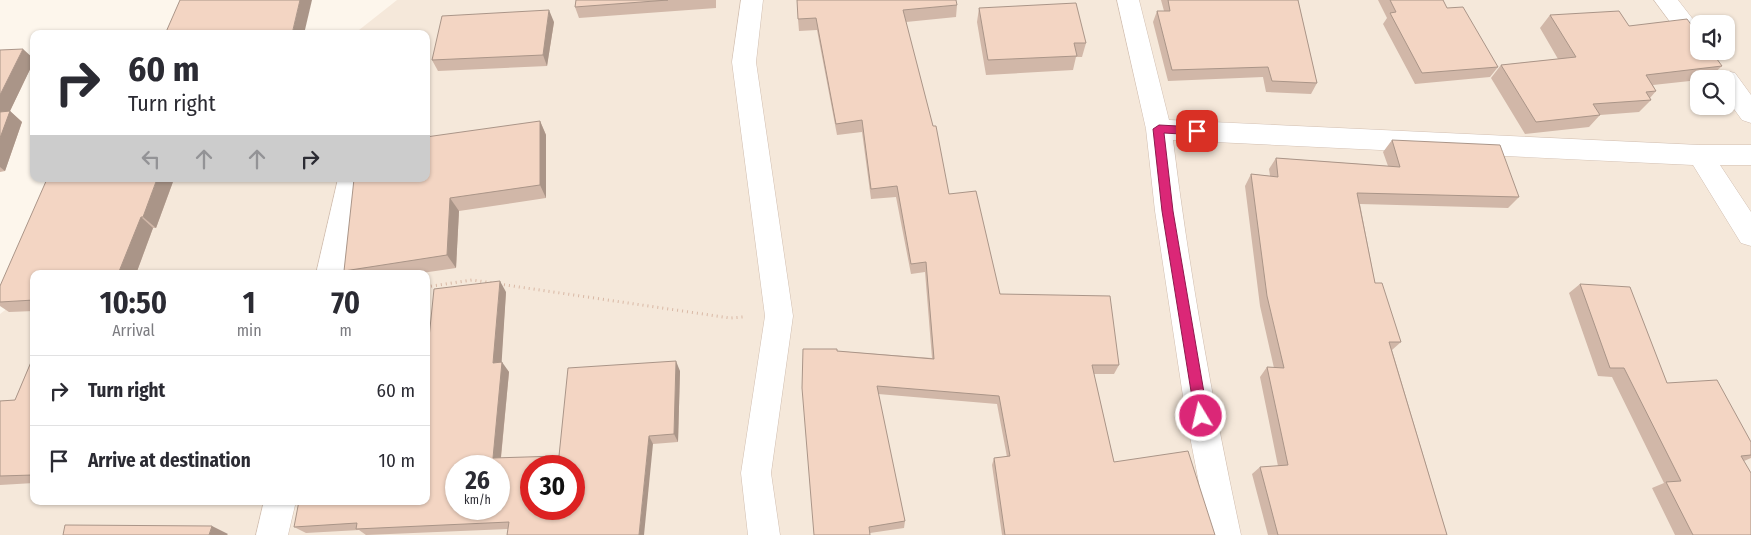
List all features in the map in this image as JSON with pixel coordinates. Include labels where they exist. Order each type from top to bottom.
[{"type":"street","points":[[752,0],[744,62],[779,316],[756,473],[764,535]]},
{"type":"street","points":[[1128,0],[1159,129],[1168,211],[1178,276],[1201,416],[1225,535]]},
{"type":"street","points":[[1665,0],[1690,32]]},
{"type":"street","points":[[1711,60],[1718,70]]},
{"type":"street","points":[[1735,92],[1751,113]]},
{"type":"street","points":[[1159,129],[1700,155],[1751,155]]},
{"type":"street","points":[[1700,155],[1751,235]]},
{"type":"street","points":[[331,270],[350,182]]},
{"type":"street","points":[[272,535],[279,505]]},
{"type":"path","points":[[430,286],[472,280],[730,318],[779,316]]},
{"type":"shaded area","points":[[397,0],[1751,0],[1751,535],[0,535],[0,314],[30,291],[30,505],[430,505],[430,270],[56,270],[168,182],[430,182],[430,30],[359,30]]},
{"type":"building","points":[[180,0],[300,0],[293,30],[167,30]]},
{"type":"building","points":[[576,0],[668,0],[575,7]]},
{"type":"building","points":[[797,0],[956,0],[957,5],[903,10],[933,126],[936,126],[949,194],[976,191],[1000,294],[1110,296],[1119,365],[1092,365],[1114,462],[1188,451],[1215,535],[1005,535],[994,458],[1010,456],[999,396],[877,386],[905,521],[869,527],[870,535],[814,535],[802,388],[803,349],[837,349],[837,351],[934,359],[926,262],[911,264],[897,186],[871,189],[862,120],[836,124],[816,18],[798,19]]},
{"type":"building","points":[[1168,0],[1298,0],[1317,83],[1272,81],[1268,67],[1172,70],[1157,11],[1170,11]]},
{"type":"building","points":[[1390,0],[1443,0],[1447,8],[1463,7],[1498,67],[1422,73],[1390,13],[1396,12]]},
{"type":"building","points":[[1076,3],[1086,43],[1074,43],[1077,56],[988,60],[979,8]]},
{"type":"building","points":[[549,10],[543,55],[432,60],[442,16]]},
{"type":"building","points":[[1619,11],[1629,26],[1687,19],[1690,23],[1690,60],[1718,60],[1722,66],[1646,75],[1656,91],[1646,92],[1651,100],[1593,104],[1600,115],[1536,122],[1501,65],[1576,57],[1550,15]]},
{"type":"building","points":[[23,49],[0,95],[0,50]]},
{"type":"building","points":[[10,111],[0,138],[0,112]]},
{"type":"building","points":[[540,121],[540,185],[450,198],[447,255],[344,270],[354,182],[430,182],[430,136]]},
{"type":"building","points":[[1392,140],[1500,145],[1519,197],[1357,193],[1375,283],[1382,283],[1401,342],[1389,342],[1447,535],[1278,535],[1260,467],[1288,465],[1267,367],[1284,368],[1267,296],[1251,174],[1278,177],[1276,158],[1400,167]]},
{"type":"building","points":[[46,182],[156,182],[120,270],[30,270],[30,300],[0,302],[0,286]]},
{"type":"building","points":[[500,281],[493,363],[502,362],[493,455],[445,455],[445,520],[510,520],[510,457],[520,457],[520,520],[585,520],[585,455],[559,455],[568,368],[676,361],[674,434],[649,436],[639,535],[507,535],[509,522],[356,529],[357,523],[294,527],[298,505],[430,505],[430,328],[434,289]]},
{"type":"building","points":[[1580,284],[1630,287],[1667,383],[1717,380],[1751,442],[1751,455],[1741,456],[1751,473],[1751,535],[1693,535],[1666,482],[1681,481],[1624,368],[1610,368]]},
{"type":"building","points":[[30,364],[30,475],[0,476],[0,401],[15,400]]},
{"type":"building","points":[[65,525],[212,526],[209,535],[63,535]]},
{"type":"route","points":[[1197,131],[1159,129],[1168,211],[1201,416]]}]
